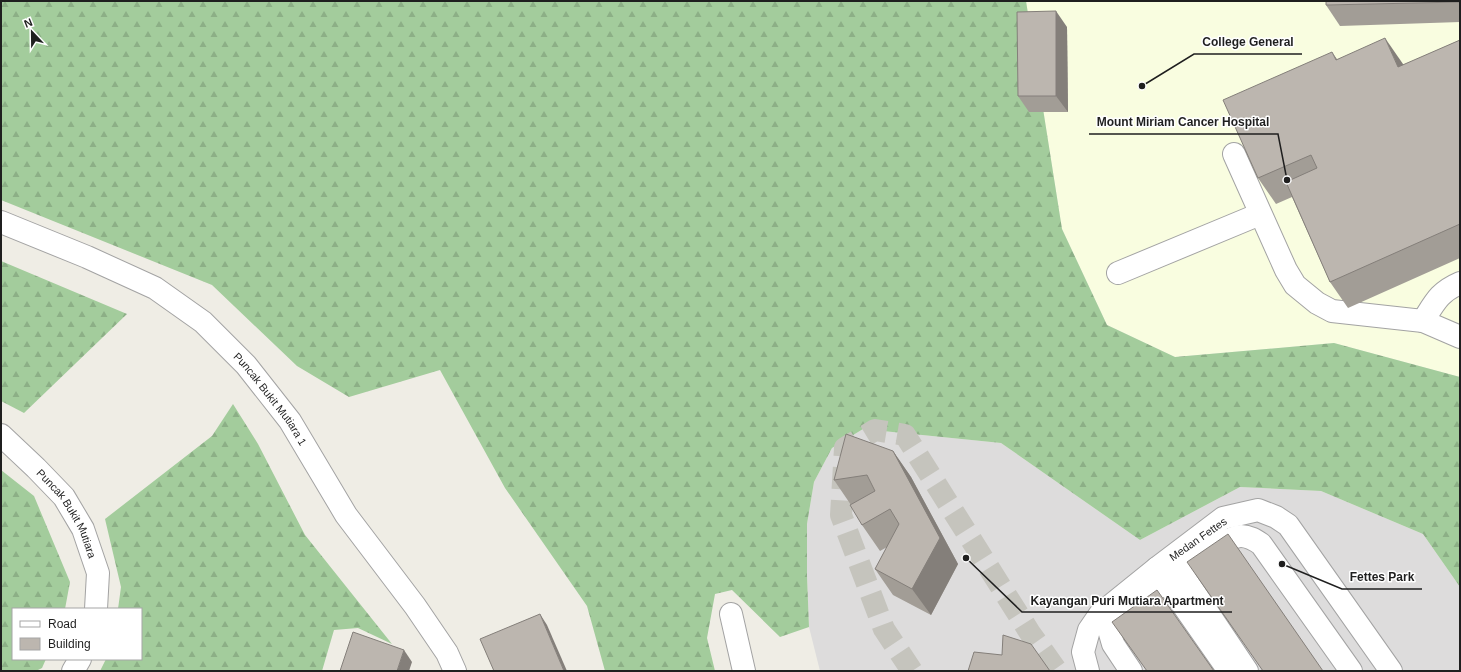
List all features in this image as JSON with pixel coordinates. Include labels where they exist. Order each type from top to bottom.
[{"type":"street","points":[[1234,154],[1286,270],[1295,285],[1317,303],[1332,311],[1423,320],[1460,337]]},
{"type":"street","points":[[1118,273],[1260,214]]},
{"type":"street","name":"Puncak Bukit Mutiara 1","points":[[1,222],[87,257],[155,288],[203,322],[246,365],[290,421],[346,515],[415,606],[447,653],[455,671]]},
{"type":"street","points":[[1423,320],[1441,294],[1460,283]]},
{"type":"street","name":"Puncak Bukit Mutiara","points":[[1,435],[36,468],[64,498],[83,529],[98,573],[96,608]]},
{"type":"street","name":"Medan Fettes","points":[[1088,671],[1084,652],[1089,630],[1100,614],[1162,575],[1223,518],[1258,510],[1276,516],[1288,525],[1391,671]]},
{"type":"street","points":[[1247,671],[1180,571],[1230,538],[1240,536],[1250,537],[1261,544],[1351,671]]},
{"type":"street","points":[[1131,671],[1113,644],[1110,630],[1117,616],[1162,575],[1229,671]]},
{"type":"street","points":[[731,614],[744,671]]},
{"type":"street","points":[[1331,644],[1357,623]]},
{"type":"street","points":[[73,671],[79,660]]},
{"type":"shaded area","points":[[1026,1],[1460,1],[1460,377],[1334,343],[1175,357],[1107,325],[1062,229]]},
{"type":"shaded area","points":[[863,429],[1001,443],[1140,540],[1240,487],[1321,491],[1423,534],[1460,587],[1460,671],[820,671],[809,627],[807,576],[807,524],[814,482],[832,448]]},
{"type":"green space","points":[[1,1],[1026,1],[1062,229],[1107,325],[1175,357],[1334,343],[1460,377],[1460,587],[1423,534],[1321,491],[1240,487],[1140,540],[1001,443],[863,429],[832,448],[814,482],[807,524],[809,627],[780,637],[732,590],[715,594],[707,638],[715,671],[605,671],[587,606],[505,488],[440,370],[349,397],[297,366],[212,285],[1,200]]},
{"type":"green space","points":[[1,261],[127,314],[24,413],[1,401]]},
{"type":"green space","points":[[233,404],[258,444],[305,535],[392,644],[358,628],[334,630],[322,671],[100,671],[106,660],[142,660],[142,608],[118,608],[121,587],[105,519],[212,436]]},
{"type":"green space","points":[[1,470],[34,496],[70,582],[65,608],[12,608],[12,660],[46,660],[42,668],[36,671],[1,671]]},
{"type":"building","points":[[1326,1],[1460,1],[1460,2],[1326,5]]},
{"type":"building","points":[[1056,11],[1056,96],[1018,96],[1017,12]]},
{"type":"building","points":[[1385,38],[1398,67],[1460,40],[1460,224],[1330,282],[1286,182],[1317,168],[1311,155],[1258,178],[1223,100],[1332,52],[1336,60]]},
{"type":"building","points":[[846,434],[893,451],[940,538],[912,589],[875,569],[899,524],[890,509],[862,525],[850,505],[875,491],[867,475],[834,480]]},
{"type":"building","points":[[1228,534],[1323,671],[1263,671],[1187,562]]},
{"type":"building","points":[[1157,590],[1214,671],[1147,671],[1112,622]]},
{"type":"building","points":[[540,614],[564,671],[494,671],[480,639]]},
{"type":"building","points":[[353,632],[404,650],[397,671],[340,671]]},
{"type":"building","points":[[1003,635],[1031,644],[1050,671],[968,671],[974,652],[1002,655]]},
{"type":"tunnel","points":[[912,671],[884,629],[841,515],[845,448],[875,430],[905,435],[1030,633],[1057,671]]},
{"type":"place","name":"College General","points":[[1142,86]]},
{"type":"place","name":"Mount Miriam Cancer Hospital","points":[[1287,180]]},
{"type":"place","name":"Kayangan Puri Mutiara Apartment","points":[[966,558]]},
{"type":"place","name":"Fettes Park","points":[[1282,564]]}]
